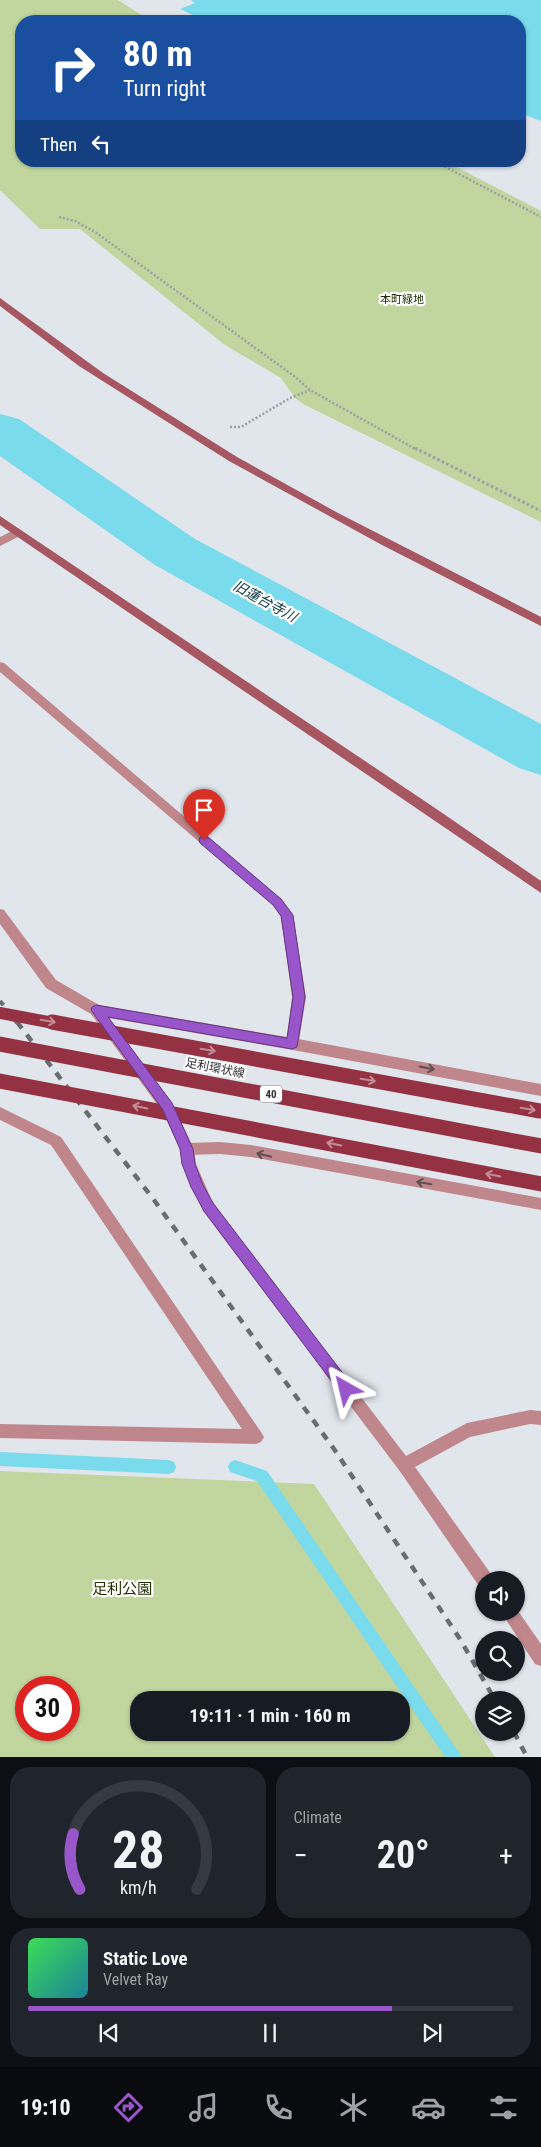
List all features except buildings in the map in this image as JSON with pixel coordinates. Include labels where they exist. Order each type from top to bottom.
[{"type":"main road","points":[[0,1013],[540,1111]]},
{"type":"main road","name":"足利環状線","points":[[0,1044],[541,1146]]},
{"type":"main road","points":[[0,1080],[541,1184]]},
{"type":"street","points":[[0,300],[88,368],[174,424],[335,516],[541,622]]},
{"type":"street","points":[[0,520],[434,812],[541,888]]},
{"type":"street","points":[[0,542],[18,532]]},
{"type":"street","points":[[0,666],[277,902],[287,915],[299,997],[292,1044]]},
{"type":"street","points":[[0,914],[51,984],[96,1010],[541,1090]]},
{"type":"street","points":[[96,1010],[168,1107],[187,1149],[189,1164],[208,1207],[404,1465],[480,1571]]},
{"type":"street","points":[[0,1113],[56,1141],[256,1437],[0,1431]]},
{"type":"street","points":[[187,1149],[207,1146],[232,1147],[278,1158],[541,1204]]},
{"type":"street","points":[[404,1465],[467,1430],[530,1418],[541,1418]]},
{"type":"street","points":[[514,1621],[541,1658]]},
{"type":"path","points":[[445,167],[541,217]]},
{"type":"path","points":[[59,217],[75,221],[95,232],[294,376],[310,390],[432,458],[541,511]]},
{"type":"path","points":[[230,427],[241,427],[290,398],[310,390]]},
{"type":"green space","name":"本町緑地","points":[[0,0],[118,0],[141,15],[15,15],[15,167],[457,167],[541,211],[541,522],[305,405],[295,398],[281,378],[225,345],[80,229],[40,229],[0,190]]},
{"type":"green space","name":"足利公園","points":[[0,1471],[314,1484],[475,1727],[475,1741],[484,1741],[495,1757],[0,1757]]},
{"type":"water","points":[[191,0],[541,0],[541,121],[526,115],[526,15],[192,15],[180,9],[195,3]]},
{"type":"waterway","name":"旧蓮台寺川","points":[[0,431],[175,552],[541,752]]},
{"type":"waterway","points":[[0,1459],[169,1467]]},
{"type":"waterway","points":[[235,1467],[262,1476],[454,1757]]},
{"type":"railway","points":[[0,1001],[18,1024]]},
{"type":"railway","points":[[17,1022],[154,1200],[334,1449],[460,1639],[490,1691]]},
{"type":"railway","points":[[519,1741],[527,1757]]},
{"type":"route","points":[[204,840],[277,902],[287,915],[299,997],[292,1044],[96,1010],[168,1107],[187,1149],[189,1164],[208,1207],[346,1389]]}]
